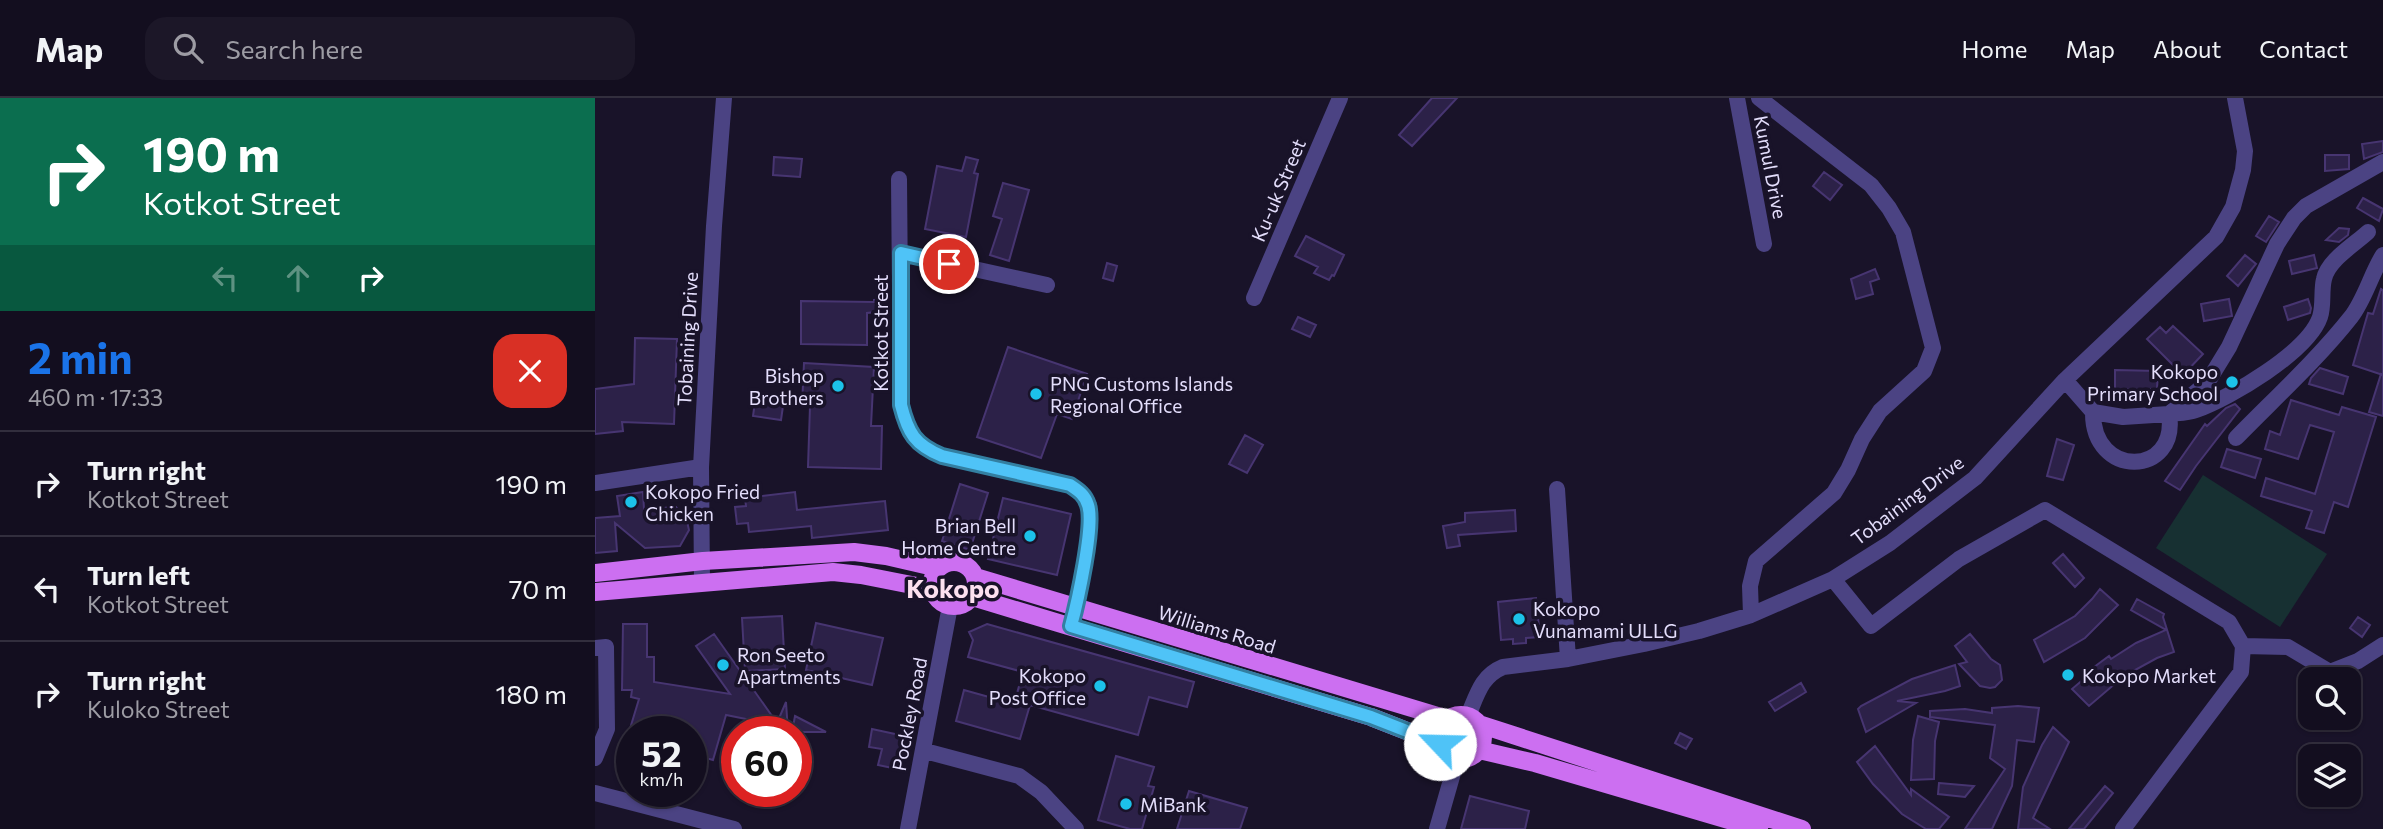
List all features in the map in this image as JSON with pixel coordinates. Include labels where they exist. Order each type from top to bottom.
[{"type":"main road","name":"Williams Road","points":[[595,573],[703,561],[854,552],[938,568],[946,563],[964,563],[976,577],[1073,617],[1371,717],[1440,744],[1450,756],[1457,759]]},
{"type":"main road","points":[[938,568],[932,578],[932,589],[936,597],[950,606],[967,603],[977,584],[976,577]]},
{"type":"main road","points":[[595,592],[833,572],[932,589]]},
{"type":"main road","name":"Williams Road","points":[[972,597],[1073,617],[1448,719],[1461,714],[1802,829]]},
{"type":"main road","points":[[1440,744],[1441,726],[1448,719]]},
{"type":"main road","points":[[1457,759],[1469,757],[1479,750],[1483,742],[1483,732],[1474,720]]},
{"type":"main road","points":[[1479,750],[1535,763],[1759,829]]},
{"type":"street","name":"Tobaining Drive","points":[[702,582],[701,467],[724,98]]},
{"type":"street","name":"Ku-uk Street","points":[[1254,298],[1340,98]]},
{"type":"street","name":"Kumul Drive","points":[[1737,98],[1764,244]]},
{"type":"street","points":[[1751,615],[1750,586],[1756,561],[1834,493],[1880,411],[1924,371],[1933,348],[1903,232],[1889,208],[1871,185],[1759,98]]},
{"type":"street","name":"Tobaining Drive","points":[[1474,720],[1482,682],[1494,671],[1513,665],[1567,659],[1644,645],[1751,615],[1833,579],[1890,543],[1975,478],[2065,380],[2216,237],[2233,207],[2243,170],[2245,151],[2235,98]]},
{"type":"street","points":[[2169,414],[2207,383],[2229,347],[2277,244],[2294,218],[2307,206],[2383,162]]},
{"type":"street","name":"Kotkot Street","points":[[899,179],[901,405],[912,435],[925,449],[942,456],[1070,485],[1085,496],[1091,519],[1073,617]]},
{"type":"street","points":[[2065,380],[2093,412],[2123,417],[2195,410],[2269,372],[2302,343],[2320,317],[2324,276],[2331,264],[2368,232]]},
{"type":"street","points":[[901,253],[1047,285]]},
{"type":"street","points":[[2236,438],[2353,314],[2383,255]]},
{"type":"street","points":[[2269,372],[2285,387]]},
{"type":"street","points":[[2093,412],[2093,427],[2100,445],[2119,460],[2141,462],[2157,455],[2166,442],[2171,425],[2169,414]]},
{"type":"street","points":[[595,483],[701,467]]},
{"type":"street","points":[[1557,489],[1567,659]]},
{"type":"street","points":[[1833,579],[1871,626],[1959,559],[2045,510],[2229,622],[2242,646],[2241,672],[2123,829]]},
{"type":"street","name":"Pockley Road","points":[[908,829],[925,751],[950,606]]},
{"type":"street","points":[[2242,646],[2288,647],[2330,672],[2358,661],[2383,645]]},
{"type":"street","points":[[595,648],[605,647],[607,729],[595,758]]},
{"type":"street","points":[[925,751],[1019,776],[1041,792],[1076,829]]},
{"type":"street","points":[[1437,829],[1457,759]]},
{"type":"street","points":[[595,793],[734,829]]},
{"type":"green space","points":[[2203,475],[2327,554],[2280,627],[2156,548]]},
{"type":"building","points":[[1432,98],[1457,98],[1412,146],[1399,135]]},
{"type":"building","points":[[2383,141],[2383,152],[2364,159],[2362,144]]},
{"type":"building","points":[[2325,155],[2349,155],[2349,169],[2325,171]]},
{"type":"building","points":[[774,157],[802,159],[800,177],[773,175]]},
{"type":"building","points":[[966,157],[978,160],[974,173],[978,174],[966,237],[925,229],[937,166],[962,171]]},
{"type":"building","points":[[1824,172],[1842,185],[1830,200],[1813,186]]},
{"type":"building","points":[[1003,183],[1029,190],[1009,261],[990,255],[1002,219],[993,216]]},
{"type":"building","points":[[2363,198],[2383,209],[2379,221],[2357,208]]},
{"type":"building","points":[[2269,216],[2279,222],[2266,242],[2256,236]]},
{"type":"building","points":[[2339,228],[2349,229],[2348,235],[2339,242],[2326,240]]},
{"type":"building","points":[[1306,236],[1344,255],[1334,276],[1329,280],[1314,273],[1318,267],[1295,256]]},
{"type":"building","points":[[2245,255],[2256,264],[2238,286],[2227,276]]},
{"type":"building","points":[[2314,255],[2317,268],[2292,274],[2289,261]]},
{"type":"building","points":[[1107,263],[1117,266],[1113,281],[1103,278]]},
{"type":"building","points":[[1875,269],[1879,279],[1870,282],[1873,294],[1856,299],[1851,279]]},
{"type":"building","points":[[2381,289],[2383,416],[2369,412],[2381,374],[2353,365],[2368,313],[2373,314]]},
{"type":"building","points":[[885,299],[886,311],[867,313],[867,345],[801,344],[801,301],[874,302]]},
{"type":"building","points":[[2229,299],[2232,316],[2204,321],[2201,304]]},
{"type":"building","points":[[2308,299],[2310,313],[2288,320],[2284,307]]},
{"type":"building","points":[[1298,317],[1316,325],[1310,337],[1292,329]]},
{"type":"building","points":[[2173,326],[2203,354],[2183,375],[2147,339],[2160,327],[2166,333]]},
{"type":"building","points":[[635,338],[677,339],[674,424],[622,422],[623,431],[595,434],[595,389],[634,384]]},
{"type":"building","name":"PNG Customs Islands Regional Office","points":[[1008,347],[1087,374],[1072,419],[1057,414],[1041,458],[977,437]]},
{"type":"building","points":[[804,363],[874,367],[871,426],[882,426],[881,469],[808,467],[810,406],[802,406]]},
{"type":"building","points":[[2320,368],[2348,377],[2343,394],[2309,384]]},
{"type":"building","points":[[2115,370],[2158,371],[2157,389],[2115,389]]},
{"type":"building","points":[[756,395],[784,399],[781,420],[753,416]]},
{"type":"building","points":[[2291,400],[2339,415],[2342,407],[2376,417],[2348,507],[2334,502],[2324,533],[2306,528],[2312,511],[2261,496],[2266,478],[2315,494],[2334,432],[2310,425],[2298,459],[2265,449],[2270,431],[2280,435]]},
{"type":"building","points":[[2235,404],[2240,409],[2180,490],[2165,481],[2205,424],[2207,426],[2226,408]]},
{"type":"building","points":[[1245,435],[1263,445],[1247,473],[1229,464]]},
{"type":"building","points":[[2057,439],[2074,445],[2063,480],[2047,476]]},
{"type":"building","points":[[2227,449],[2261,459],[2255,478],[2221,467]]},
{"type":"building","points":[[960,484],[988,493],[970,550],[942,541]]},
{"type":"building","points":[[643,492],[644,509],[676,507],[686,517],[689,530],[680,546],[645,548],[615,523],[617,551],[595,553],[595,518],[620,516],[617,496]]},
{"type":"building","points":[[795,492],[797,510],[885,501],[888,530],[812,538],[811,526],[749,532],[748,523],[737,524],[735,507],[746,506],[745,498]]},
{"type":"building","name":"Brian Bell Home Centre","points":[[1003,498],[1071,514],[1057,575],[988,559]]},
{"type":"building","points":[[1515,510],[1516,531],[1458,535],[1460,546],[1447,548],[1443,526],[1465,522],[1465,513]]},
{"type":"building","points":[[2063,554],[2084,578],[2075,587],[2053,563]]},
{"type":"building","points":[[2100,589],[2118,605],[2085,638],[2044,662],[2034,640],[2075,616]]},
{"type":"building","name":"Kokopo Vunamami ULLG","points":[[1536,598],[1540,637],[1526,638],[1526,643],[1513,644],[1513,639],[1501,640],[1498,602]]},
{"type":"building","points":[[2137,599],[2164,614],[2174,652],[2124,676],[2089,706],[2072,689],[2092,672],[2090,670],[2109,656],[2111,659],[2136,643],[2166,630],[2131,610]]},
{"type":"building","points":[[782,616],[785,669],[745,671],[742,618]]},
{"type":"building","points":[[2358,617],[2370,625],[2362,637],[2350,628]]},
{"type":"building","points":[[816,623],[883,638],[872,685],[806,670]]},
{"type":"building","points":[[623,624],[647,624],[647,657],[654,657],[654,682],[730,694],[696,646],[714,634],[772,716],[721,716],[721,732],[713,760],[707,758],[707,716],[634,716],[639,699],[631,697],[632,690],[622,690]]},
{"type":"building","points":[[987,624],[1194,682],[1187,707],[1149,697],[1138,735],[1030,705],[1020,739],[956,721],[964,690],[1014,704],[1023,672],[968,657],[973,640],[969,632]]},
{"type":"building","points":[[1970,634],[1991,659],[2000,665],[2002,680],[1995,687],[1980,686],[1959,664],[1967,662],[1955,646]]},
{"type":"building","points":[[1955,665],[1960,686],[1897,701],[1916,703],[1866,732],[1858,709],[1861,706],[1912,679]]},
{"type":"building","points":[[1801,683],[1806,692],[1775,711],[1769,702]]},
{"type":"building","points":[[786,702],[787,716],[780,716]]},
{"type":"building","points":[[1992,708],[2039,708],[2034,742],[2017,740],[2012,786],[1992,829],[1965,829],[2005,769],[1990,758],[1995,725],[1930,717],[1930,711],[1965,709],[1992,713]]},
{"type":"building","points":[[1918,716],[1939,722],[1935,741],[1934,779],[1911,780],[1913,740]]},
{"type":"building","points":[[812,725],[826,732],[812,732]]},
{"type":"building","points":[[2053,727],[2069,742],[2033,818],[2050,829],[2018,829],[2023,787]]},
{"type":"building","points":[[872,729],[909,737],[902,770],[878,765],[882,749],[869,747]]},
{"type":"building","points":[[1680,733],[1692,739],[1686,749],[1675,743]]},
{"type":"building","points":[[1875,746],[1911,795],[1911,789],[1949,817],[1939,829],[1926,829],[1902,814],[1873,784],[1857,762]]},
{"type":"building","name":"MiBank","points":[[1116,756],[1154,767],[1148,786],[1154,787],[1142,829],[1130,829],[1098,820]]},
{"type":"building","points":[[1939,783],[1974,786],[1965,797],[1938,794]]},
{"type":"building","points":[[2105,786],[2113,793],[2084,829],[2069,829]]},
{"type":"building","points":[[1189,791],[1247,808],[1240,829],[1177,829]]},
{"type":"building","points":[[1470,796],[1529,811],[1525,829],[1461,829]]},
{"type":"place","name":"Kokopo Primary School","points":[[2232,382]]},
{"type":"place","name":"Bishop Brothers","points":[[838,386]]},
{"type":"place","name":"PNG Customs Islands Regional Office","points":[[1036,394]]},
{"type":"place","name":"Kokopo Fried Chicken","points":[[631,502]]},
{"type":"place","name":"Brian Bell Home Centre","points":[[1030,536]]},
{"type":"place","name":"Kokopo Vunamami ULLG","points":[[1519,619]]},
{"type":"place","name":"Ron Seeto Apartments","points":[[723,665]]},
{"type":"place","name":"Kokopo Market","points":[[2068,675]]},
{"type":"place","name":"Kokopo Post Office","points":[[1100,686]]},
{"type":"place","name":"MiBank","points":[[1126,804]]},
{"type":"district","name":"Kokopo","points":[[953,587]]},
{"type":"route","points":[[949,264],[901,253],[901,405],[905,421],[912,435],[925,449],[942,456],[1070,485],[1085,496],[1091,519],[1071,626],[1371,717],[1440,744]]}]
